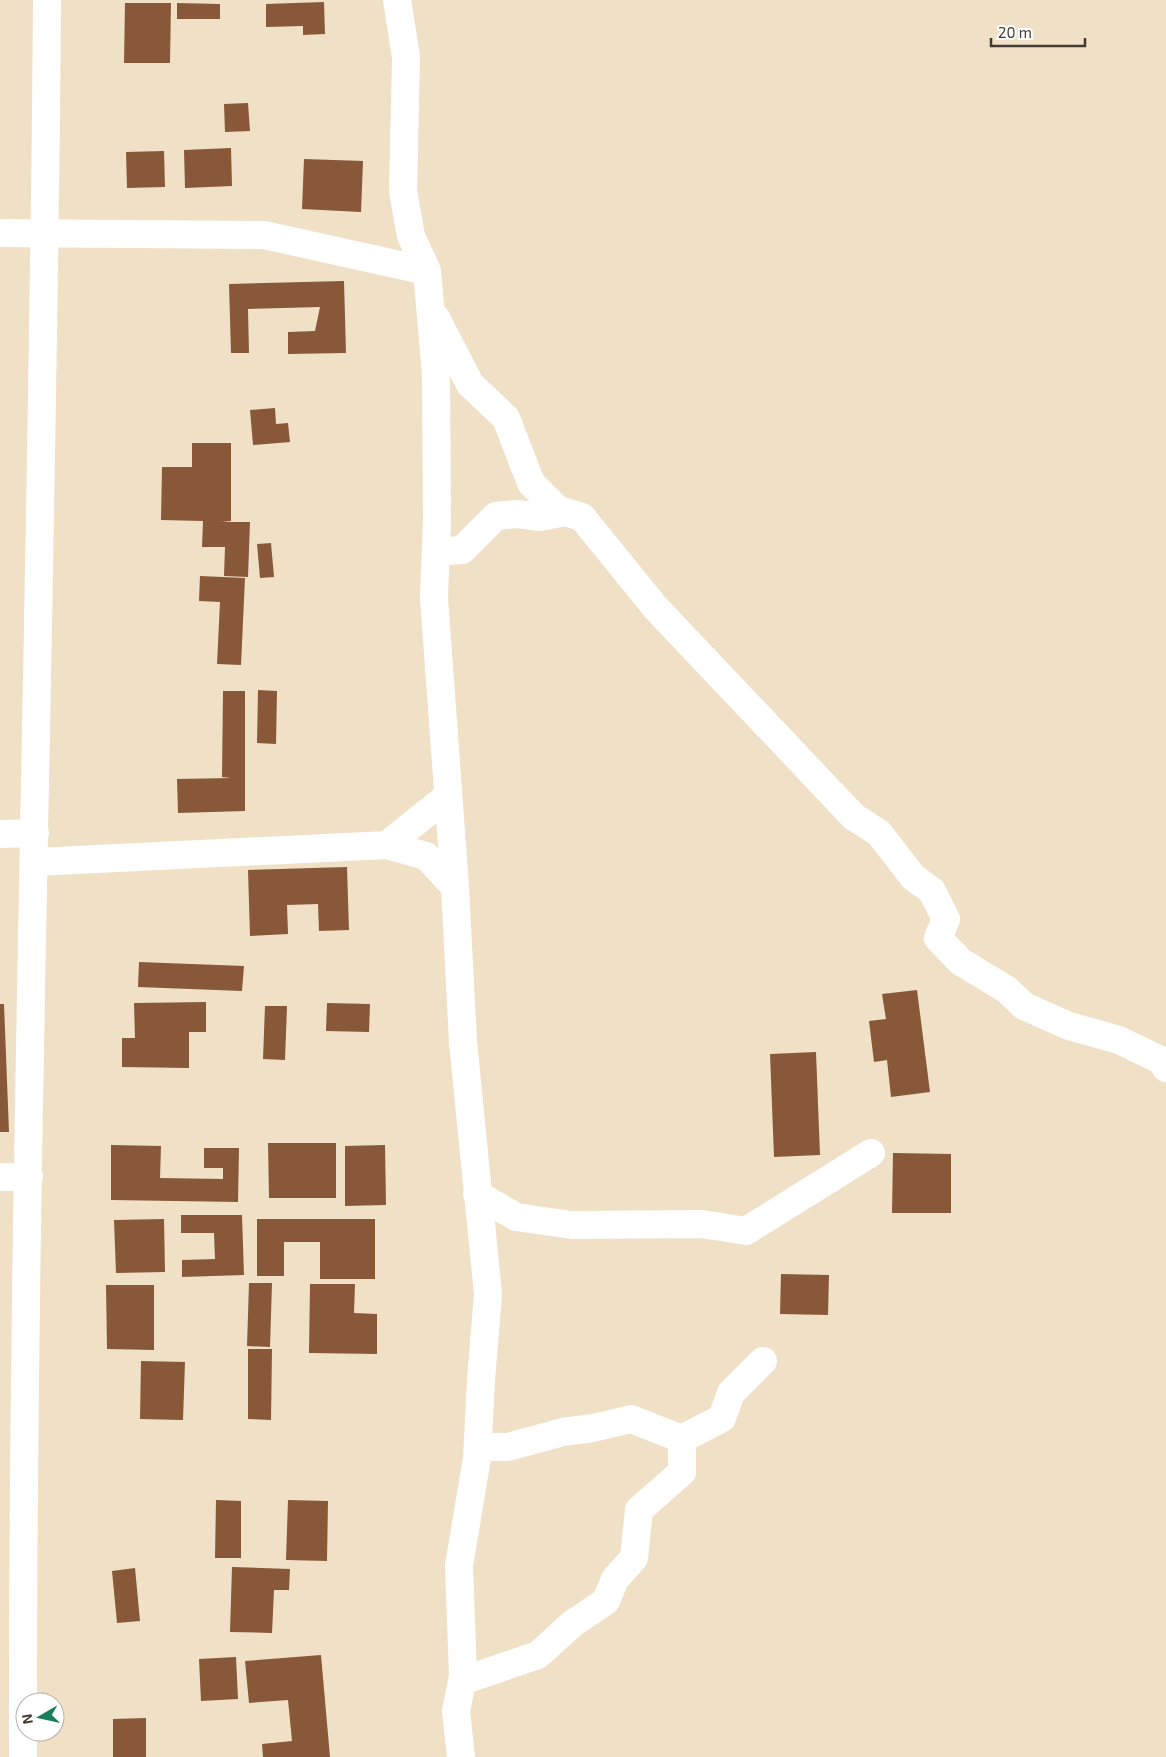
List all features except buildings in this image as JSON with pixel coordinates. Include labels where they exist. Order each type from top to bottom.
[{"type":"street","points":[[23,1757],[11,1628],[29,1177],[45,233],[47,0]]},
{"type":"street","points":[[397,0],[406,57],[403,191],[411,236],[427,271],[436,374],[438,518],[434,598],[455,887],[463,1042],[488,1294],[477,1458],[459,1566],[463,1676],[456,1711],[461,1757]]},
{"type":"street","points":[[0,233],[264,235],[427,271]]},
{"type":"street","points":[[430,306],[470,384],[506,418],[531,483],[558,510],[582,517],[655,607],[854,817],[879,833],[913,877],[932,891],[946,919],[938,938],[961,962],[1006,989],[1024,1006],[1069,1026],[1119,1040],[1162,1061],[1166,1068]]},
{"type":"street","points":[[436,552],[462,550],[496,516],[517,514],[540,517],[566,512]]},
{"type":"street","points":[[387,845],[448,796]]},
{"type":"street","points":[[0,834],[35,833]]},
{"type":"street","points":[[35,862],[387,845],[426,856],[455,887]]},
{"type":"street","points":[[477,1194],[516,1217],[563,1224],[702,1224],[746,1231],[870,1153]]},
{"type":"street","points":[[0,1177],[29,1177]]},
{"type":"street","points":[[478,1447],[508,1447],[563,1432],[593,1428],[631,1419],[682,1439],[722,1418],[731,1393],[764,1361]]},
{"type":"street","points":[[462,1681],[538,1655],[572,1624],[606,1601],[615,1579],[634,1558],[639,1510],[682,1472],[682,1439]]}]
